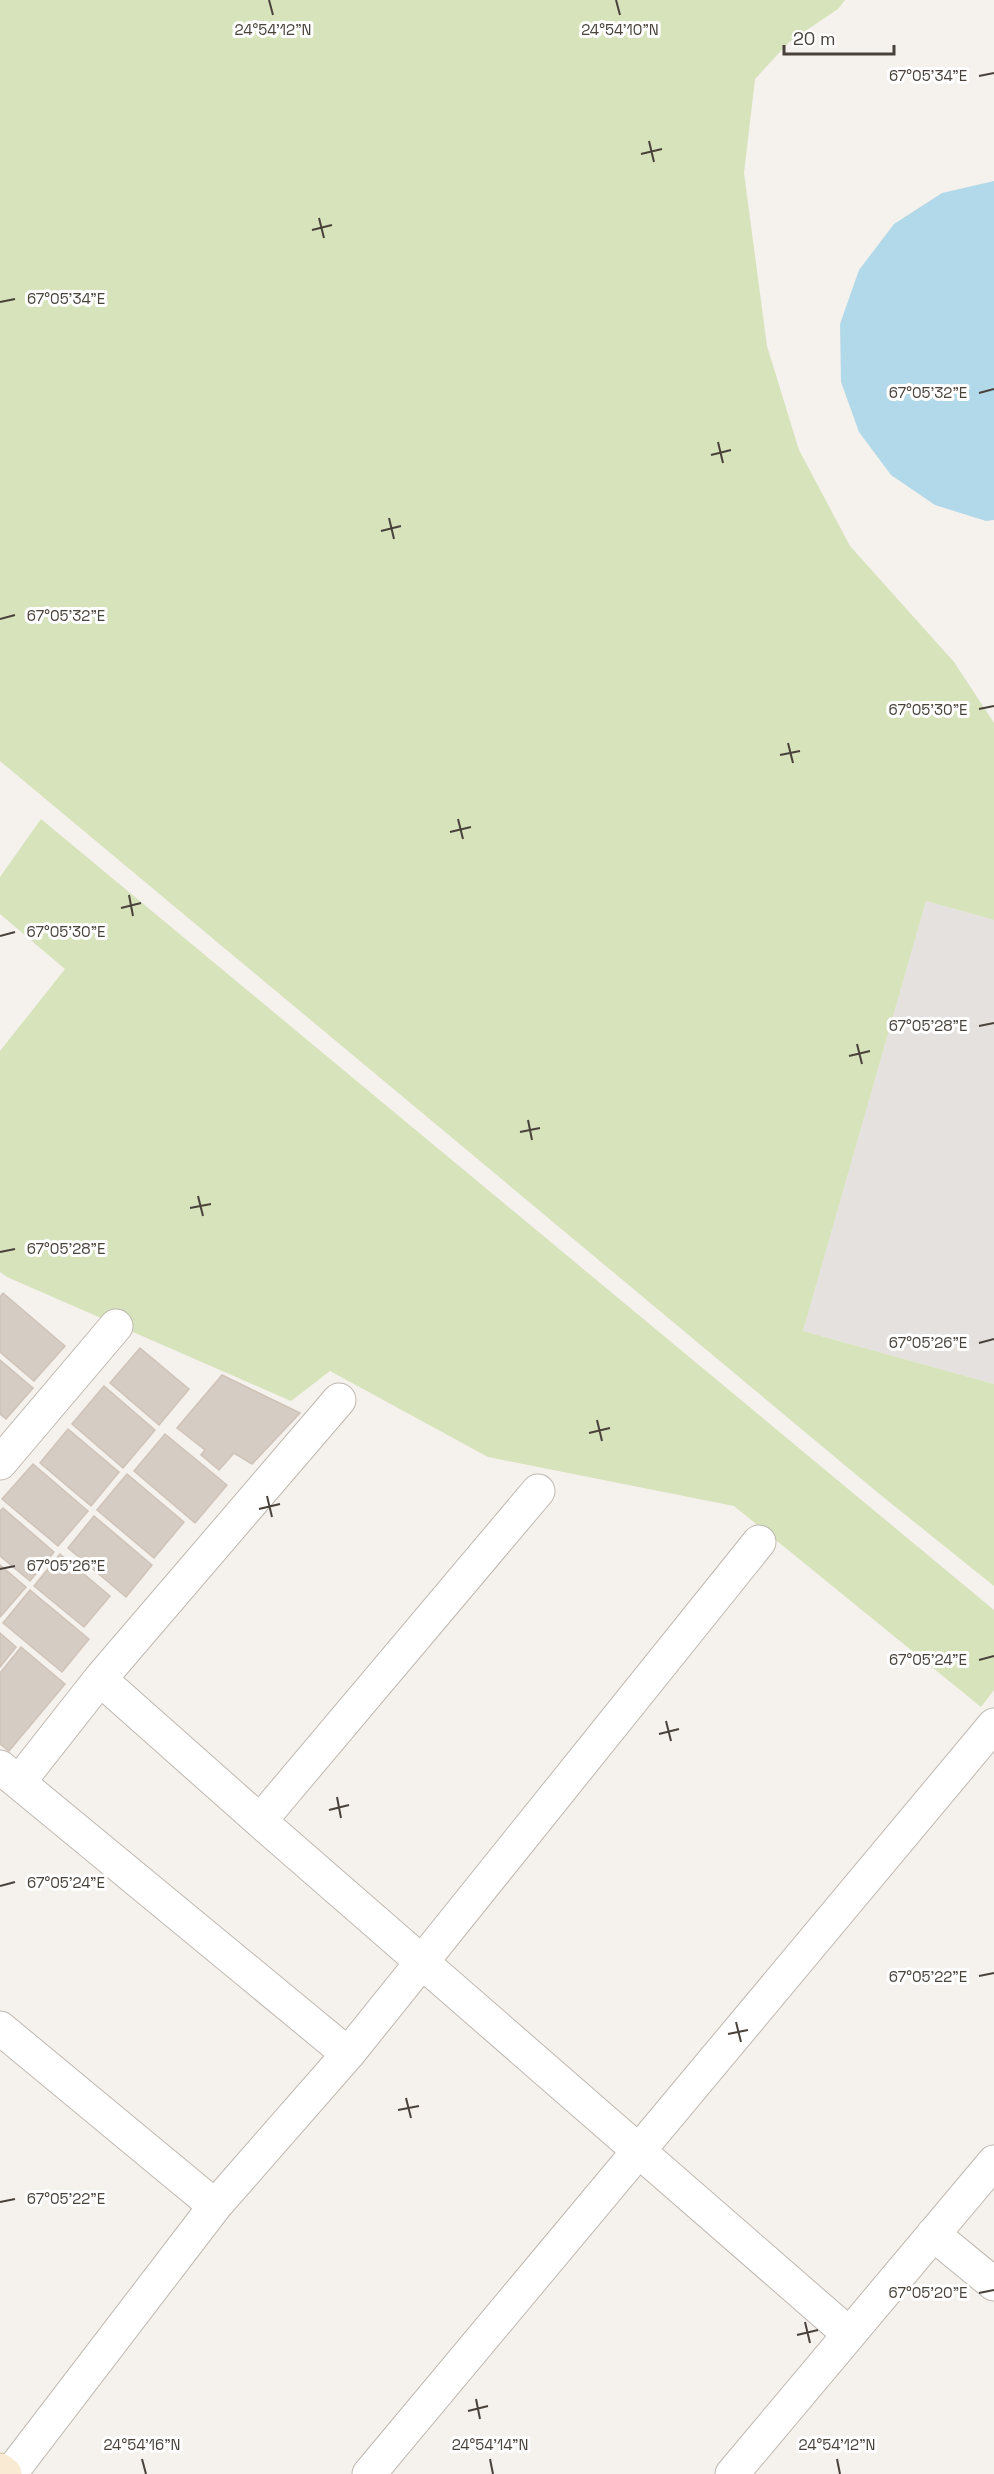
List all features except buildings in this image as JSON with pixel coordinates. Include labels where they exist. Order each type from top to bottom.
[{"type":"street","points":[[0,1463],[116,1326]]},
{"type":"street","points":[[339,1400],[100,1679],[9,1774],[348,2055]]},
{"type":"street","points":[[260,1821],[538,1491]]},
{"type":"street","points":[[10,2474],[215,2206],[348,2055],[759,1542]]},
{"type":"street","points":[[100,1679],[849,2334]]},
{"type":"street","points":[[369,2474],[994,1725]]},
{"type":"street","points":[[0,2028],[215,2206]]},
{"type":"street","points":[[732,2474],[994,2162]]},
{"type":"street","points":[[933,2234],[994,2284]]},
{"type":"street","points":[[0,2470],[5,2474]]},
{"type":"shaded area","points":[[926,901],[994,920],[994,1384],[803,1331]]},
{"type":"green space","points":[[0,0],[845,0],[838,9],[789,42],[755,79],[744,173],[767,346],[799,450],[850,546],[954,662],[994,723],[994,920],[926,901],[803,1331],[994,1384],[994,1586],[877,1492],[0,761]]},
{"type":"green space","points":[[41,819],[994,1610],[994,1690],[981,1707],[734,1506],[488,1457],[330,1371],[291,1401],[0,1272],[0,1051],[65,969],[0,914],[0,877]]},
{"type":"water","points":[[994,181],[994,520],[986,521],[935,505],[891,475],[859,432],[841,382],[840,324],[859,270],[894,224],[942,193]]}]
